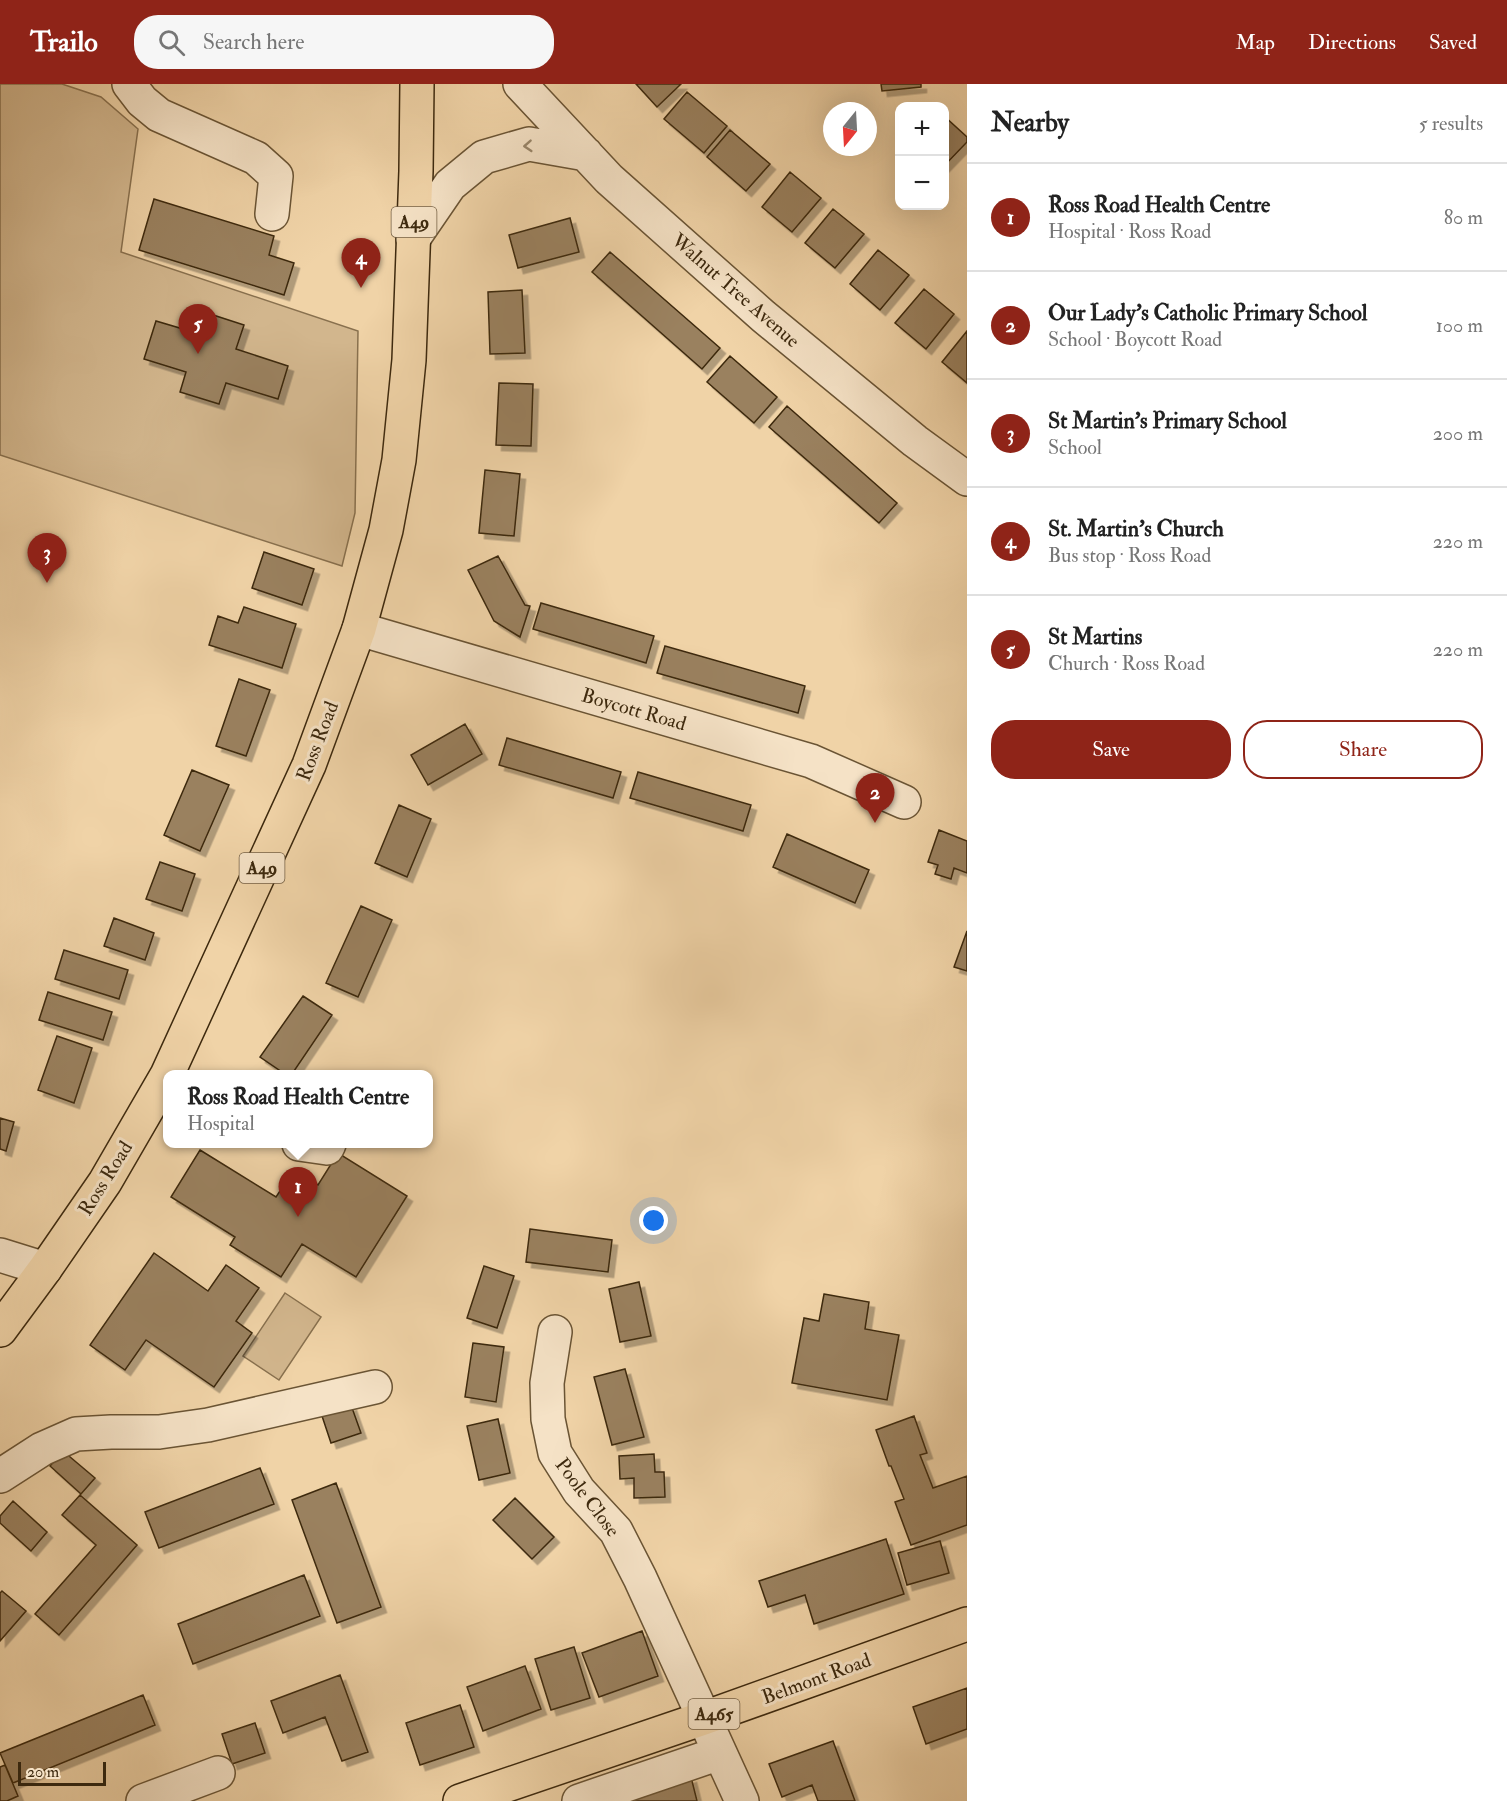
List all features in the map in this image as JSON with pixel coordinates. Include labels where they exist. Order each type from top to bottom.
[{"type":"highway","name":"Ross Road","points":[[169,1070],[309,765],[359,630],[386,530],[399,460],[409,360],[417,84]]},
{"type":"highway","name":"Ross Road","points":[[0,1330],[105,1182],[163,1082]]},
{"type":"highway","name":"Belmont Road","points":[[460,1801],[704,1718],[967,1624]]},
{"type":"street","points":[[129,84],[142,101],[159,115],[256,158],[276,176],[272,214]]},
{"type":"street","name":"Walnut Tree Avenue","points":[[520,84],[609,179],[763,316],[915,441],[967,479]]},
{"type":"street","points":[[413,239],[450,185],[484,157],[529,144],[586,154]]},
{"type":"street","name":"Boycott Road","points":[[359,630],[811,761],[904,802]]},
{"type":"street","points":[[0,1255],[45,1269]]},
{"type":"street","name":"Poole Close","points":[[555,1332],[547,1383],[548,1419],[555,1453],[579,1491],[616,1531],[640,1578],[742,1801]]},
{"type":"street","points":[[0,1476],[42,1449],[76,1434],[159,1432],[208,1425],[375,1387]]},
{"type":"street","points":[[579,1801],[720,1754]]},
{"type":"street","points":[[143,1801],[218,1773]]},
{"type":"shaded area","points":[[0,84],[62,84],[101,97],[138,129],[121,252],[358,331],[355,513],[342,566],[0,455]]},
{"type":"shaded area","points":[[285,1293],[321,1317],[279,1380],[243,1356]]},
{"type":"building","points":[[636,84],[681,84],[657,107]]},
{"type":"building","points":[[881,84],[921,84],[921,87],[882,91]]},
{"type":"building","points":[[687,92],[727,126],[704,153],[664,119]]},
{"type":"building","points":[[949,121],[967,137],[967,142],[949,161]]},
{"type":"building","points":[[730,130],[770,164],[746,191],[707,157]]},
{"type":"building","points":[[790,172],[821,198],[792,232],[762,207]]},
{"type":"building","points":[[154,199],[274,236],[269,255],[294,263],[284,295],[139,250]]},
{"type":"building","points":[[833,209],[864,234],[835,268],[805,243]]},
{"type":"building","points":[[570,218],[579,252],[518,268],[509,235]]},
{"type":"building","points":[[878,250],[909,275],[880,310],[850,284]]},
{"type":"building","points":[[610,252],[720,348],[702,369],[592,272]]},
{"type":"building","points":[[924,289],[954,314],[926,349],[895,323]]},
{"type":"building","points":[[522,290],[525,353],[490,354],[488,292]]},
{"type":"building","points":[[207,313],[244,325],[236,349],[288,366],[278,399],[226,383],[219,404],[180,392],[186,372],[144,359],[156,321],[200,334]]},
{"type":"building","points":[[967,331],[967,383],[942,362]]},
{"type":"building","points":[[730,356],[777,397],[754,423],[707,382]]},
{"type":"building","points":[[499,383],[533,384],[531,446],[496,445]]},
{"type":"building","points":[[787,406],[897,503],[879,523],[769,427]]},
{"type":"building","points":[[485,470],[520,474],[514,536],[479,533]]},
{"type":"building","points":[[264,552],[314,569],[302,605],[252,588]]},
{"type":"building","points":[[498,556],[525,605],[530,606],[520,637],[494,621],[468,570]]},
{"type":"building","points":[[541,603],[654,636],[646,663],[533,629]]},
{"type":"building","points":[[244,607],[296,624],[282,668],[209,645],[218,616],[238,623]]},
{"type":"building","points":[[665,646],[805,686],[798,713],[657,673]]},
{"type":"building","points":[[239,679],[270,690],[246,756],[216,746]]},
{"type":"building","points":[[465,724],[482,754],[428,785],[411,755]]},
{"type":"building","points":[[507,738],[621,772],[613,798],[499,765]]},
{"type":"building","points":[[192,770],[229,785],[200,851],[164,835]]},
{"type":"building","points":[[638,772],[751,805],[743,831],[630,798]]},
{"type":"building","points":[[399,805],[431,819],[407,877],[375,863]]},
{"type":"building","points":[[939,830],[967,841],[967,873],[954,868],[951,879],[935,874],[938,865],[928,862]]},
{"type":"building","points":[[787,834],[869,870],[855,903],[773,867]]},
{"type":"building","points":[[160,862],[195,874],[182,911],[146,899]]},
{"type":"building","points":[[361,906],[392,920],[358,997],[326,983]]},
{"type":"building","points":[[114,918],[154,933],[145,960],[104,946]]},
{"type":"building","points":[[967,931],[967,971],[954,967]]},
{"type":"building","points":[[64,950],[128,970],[119,999],[55,979]]},
{"type":"building","points":[[48,992],[112,1012],[103,1040],[39,1020]]},
{"type":"building","points":[[303,996],[332,1015],[295,1070],[279,1070],[260,1057]]},
{"type":"building","points":[[57,1036],[92,1048],[74,1103],[38,1090]]},
{"type":"building","points":[[0,1118],[14,1122],[6,1151],[0,1149]]},
{"type":"building","points":[[200,1150],[276,1197],[294,1170],[318,1185],[338,1153],[407,1196],[356,1277],[302,1244],[281,1277],[230,1245],[235,1237],[171,1197]]},
{"type":"building","points":[[530,1229],[612,1240],[608,1272],[526,1262]]},
{"type":"building","points":[[154,1253],[208,1291],[226,1265],[259,1288],[236,1321],[252,1333],[214,1387],[146,1340],[125,1370],[90,1345]]},
{"type":"building","points":[[484,1266],[514,1276],[497,1328],[467,1318]]},
{"type":"building","points":[[639,1282],[651,1336],[620,1342],[609,1289]]},
{"type":"building","points":[[824,1294],[869,1302],[865,1329],[899,1335],[887,1400],[792,1383],[804,1318],[819,1321]]},
{"type":"building","points":[[473,1343],[504,1347],[496,1402],[465,1397]]},
{"type":"building","points":[[625,1369],[644,1437],[612,1445],[594,1377]]},
{"type":"building","points":[[351,1405],[361,1433],[331,1443],[322,1416]]},
{"type":"building","points":[[914,1416],[927,1453],[920,1455],[933,1488],[967,1476],[967,1525],[911,1545],[895,1502],[904,1499],[876,1430]]},
{"type":"building","points":[[498,1419],[510,1473],[479,1480],[467,1426]]},
{"type":"building","points":[[63,1451],[95,1478],[81,1494],[50,1466]]},
{"type":"building","points":[[654,1454],[655,1472],[664,1472],[665,1497],[634,1498],[634,1478],[620,1479],[619,1456]]},
{"type":"building","points":[[260,1468],[274,1504],[159,1548],[145,1512]]},
{"type":"building","points":[[336,1483],[381,1607],[337,1623],[292,1500]]},
{"type":"building","points":[[80,1495],[137,1545],[59,1635],[35,1614],[96,1545],[62,1515]]},
{"type":"building","points":[[515,1498],[554,1537],[532,1559],[493,1520]]},
{"type":"building","points":[[13,1501],[47,1532],[31,1551],[0,1523],[0,1516]]},
{"type":"building","points":[[886,1539],[904,1594],[814,1624],[805,1595],[768,1607],[759,1581]]},
{"type":"building","points":[[940,1541],[949,1573],[907,1585],[898,1553]]},
{"type":"building","points":[[304,1575],[320,1616],[193,1664],[178,1624]]},
{"type":"building","points":[[2,1591],[26,1611],[0,1641],[0,1593]]},
{"type":"building","points":[[642,1631],[658,1676],[599,1697],[582,1653]]},
{"type":"building","points":[[574,1647],[590,1698],[551,1710],[535,1659]]},
{"type":"building","points":[[525,1666],[541,1709],[483,1731],[467,1687]]},
{"type":"building","points":[[340,1675],[368,1752],[342,1761],[325,1717],[283,1733],[271,1701]]},
{"type":"building","points":[[967,1688],[967,1729],[926,1744],[913,1707]]},
{"type":"building","points":[[143,1695],[155,1725],[13,1783],[0,1753]]},
{"type":"building","points":[[460,1705],[474,1747],[420,1765],[406,1723]]},
{"type":"building","points":[[255,1723],[265,1753],[232,1764],[222,1734]]},
{"type":"building","points":[[833,1741],[855,1801],[818,1801],[812,1785],[782,1797],[769,1764]]},
{"type":"building","points":[[5,1765],[18,1796],[7,1801],[0,1801],[0,1767]]},
{"type":"building","points":[[691,1777],[697,1801],[629,1801]]},
{"type":"place","name":"St. Martin's Church","points":[[361,288]]},
{"type":"place","name":"St Martins","points":[[198,354]]},
{"type":"place","name":"St Martin's Primary School","points":[[47,583]]},
{"type":"place","name":"Our Lady's Catholic Primary School","points":[[875,823]]},
{"type":"place","name":"Ross Road Health Centre","points":[[298,1217]]}]
